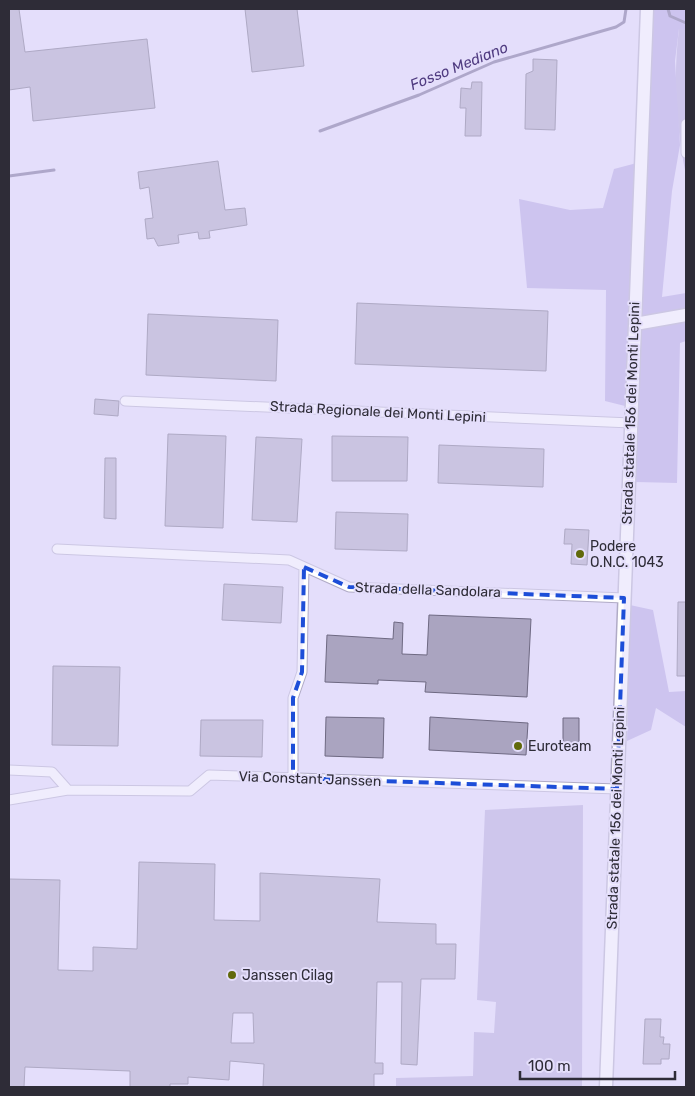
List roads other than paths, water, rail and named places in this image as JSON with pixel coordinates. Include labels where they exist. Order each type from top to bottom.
[{"type":"main road","name":"Strada statale 156 dei Monti Lepini","points":[[606,1087],[647,9]]},
{"type":"main road","points":[[635,324],[686,314]]},
{"type":"street","points":[[686,124],[686,153]]},
{"type":"street","name":"Strada Regionale dei Monti Lepini","points":[[125,401],[631,423]]},
{"type":"street","name":"Strada della Sandolara","points":[[57,549],[289,560],[349,586],[624,598]]},
{"type":"street","points":[[293,778],[294,698],[302,672],[304,567]]},
{"type":"street","points":[[9,770],[52,772],[68,790]]},
{"type":"street","name":"Via Constant Janssen","points":[[9,800],[68,790],[190,791],[209,775],[617,789]]},
{"type":"waterway","name":"Fosso Mediano","points":[[320,131],[419,95],[494,62],[616,27],[624,22],[626,9]]},
{"type":"waterway","name":"Fosso Mediano","points":[[668,9],[670,16],[686,23]]},
{"type":"waterway","name":"Fosso Mediano","points":[[9,176],[54,170]]},
{"type":"place","name":"Podere O.N.C. 1043","points":[[580,554]]},
{"type":"place","name":"Euroteam","points":[[518,746]]},
{"type":"place","name":"Janssen Cilag","points":[[232,975]]}]
